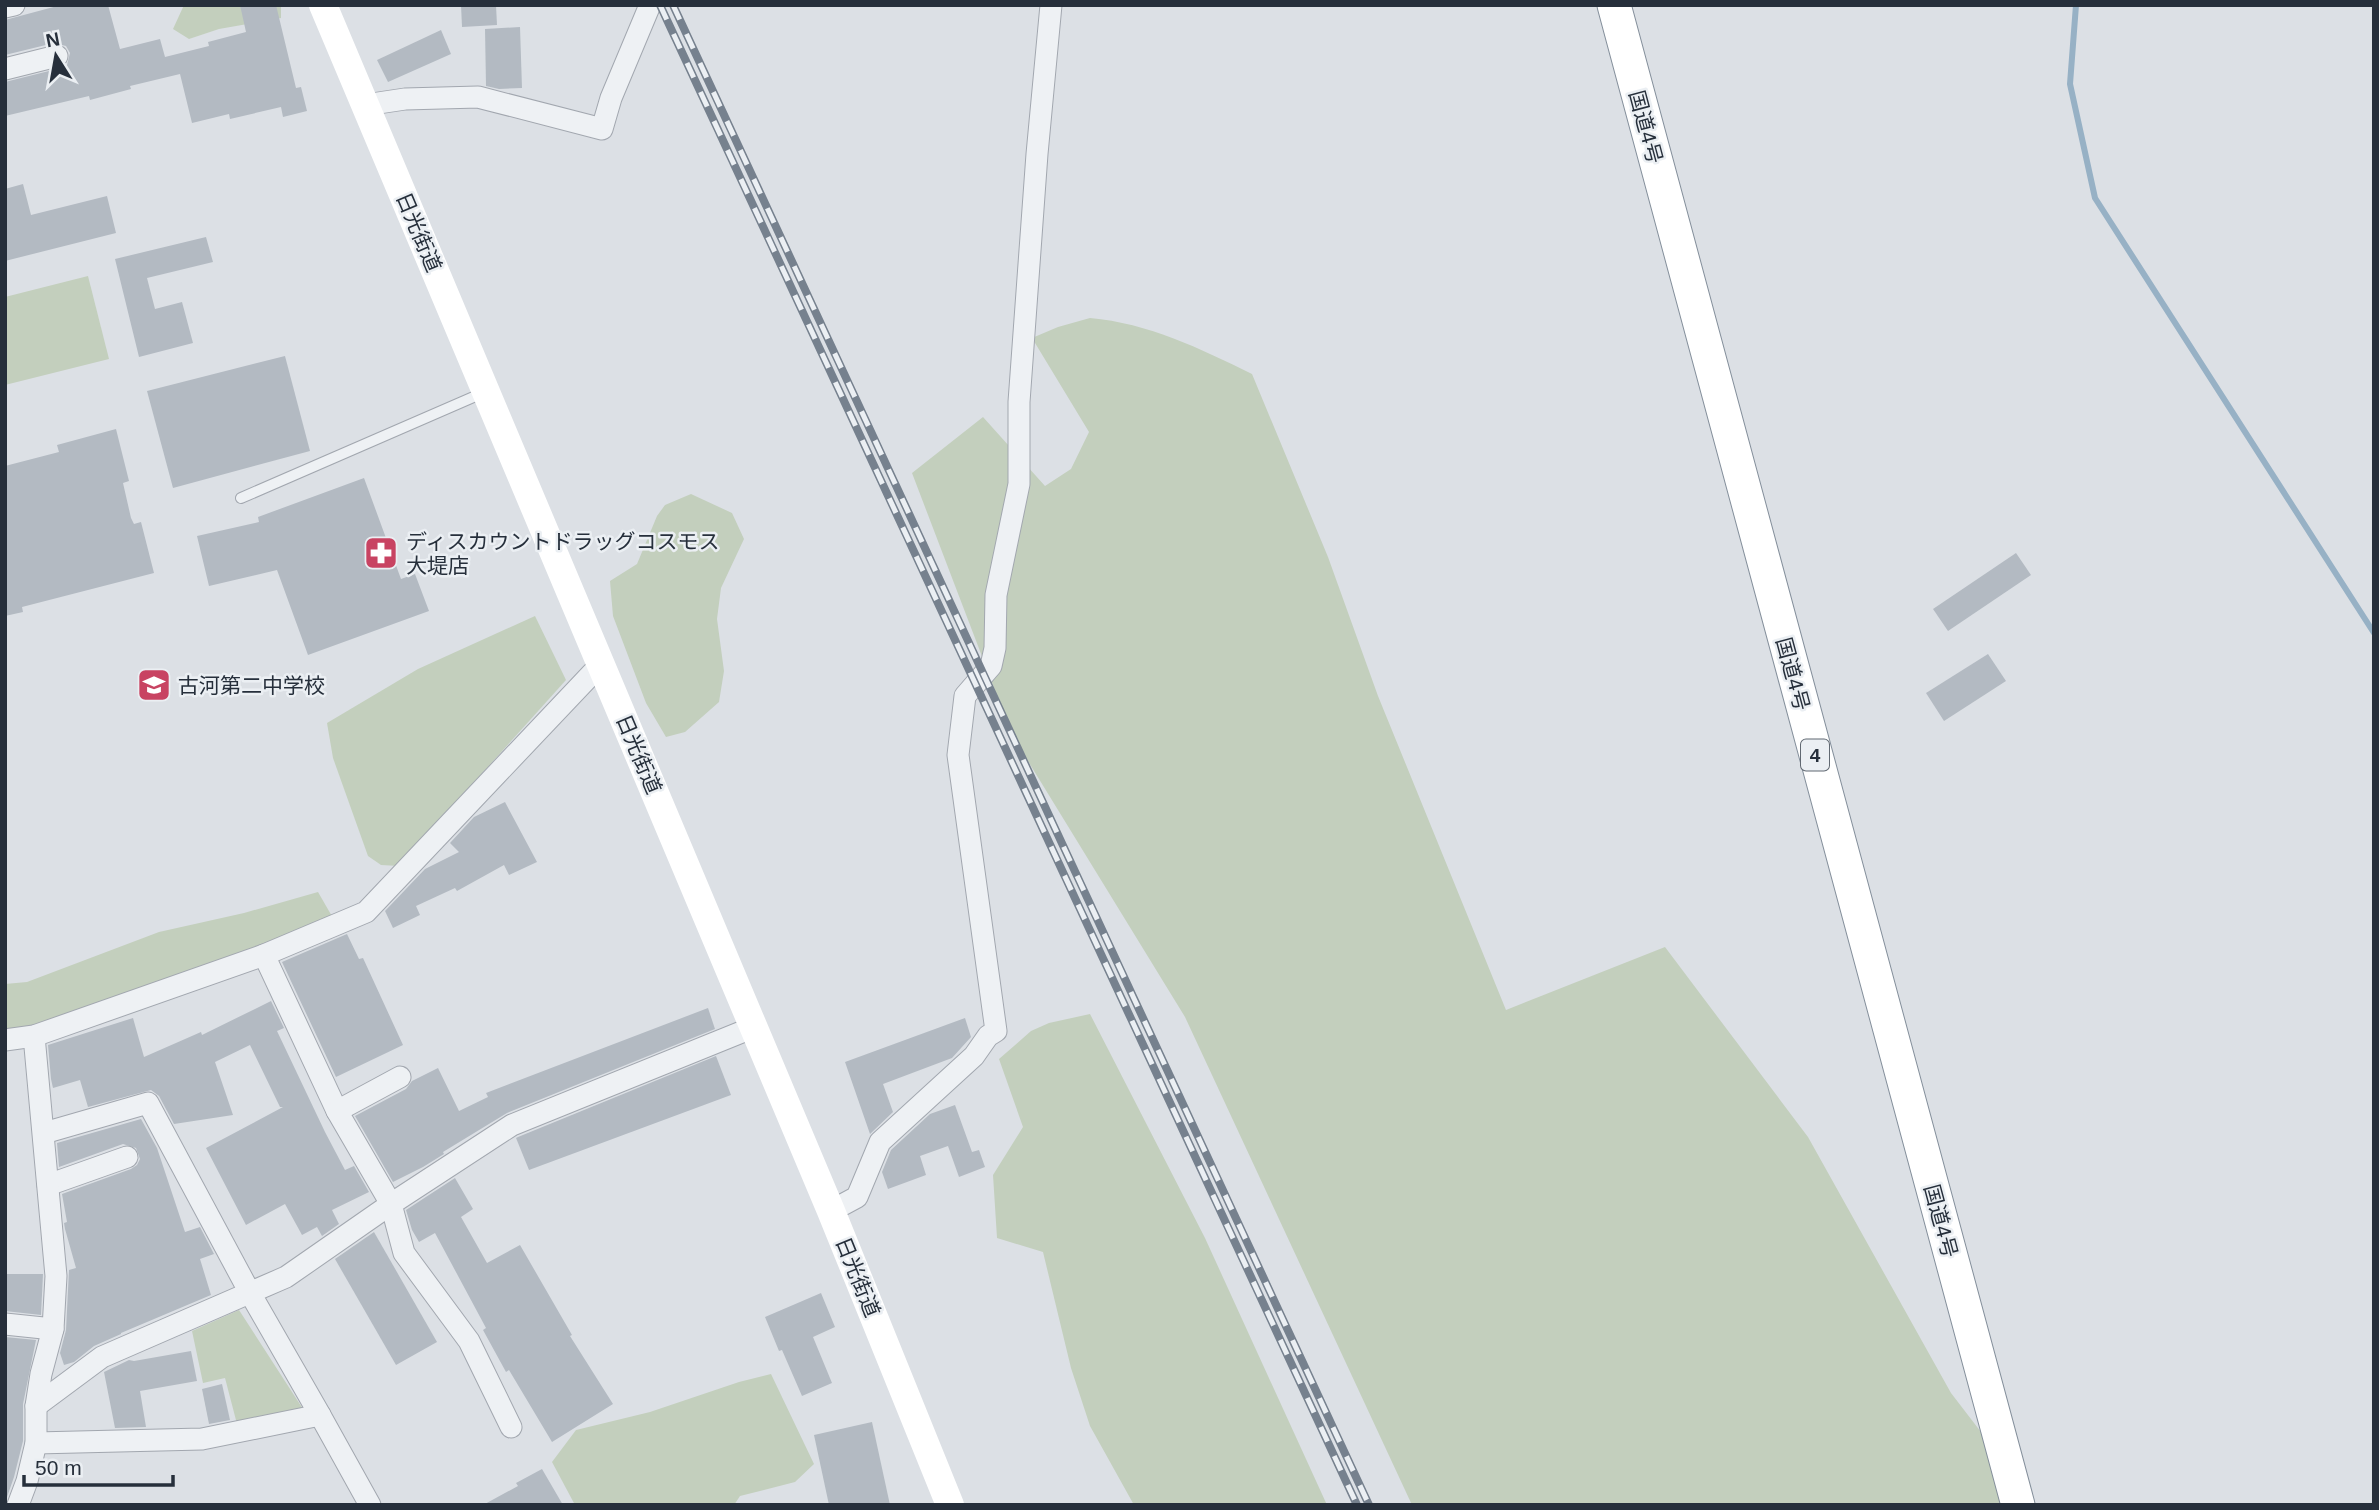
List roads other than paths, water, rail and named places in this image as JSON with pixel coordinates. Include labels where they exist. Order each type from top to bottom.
[{"type":"highway","name":"国道4号","points":[[1614,5],[2018,1505]]},
{"type":"main road","name":"日光街道","points":[[323,5],[831,1211],[950,1505]]},
{"type":"street","points":[[5,7],[14,5]]},
{"type":"street","points":[[365,105],[405,99],[478,97],[602,129],[611,98],[650,5]]},
{"type":"street","points":[[831,1211],[857,1197],[880,1142],[974,1056],[988,1036],[996,1031],[958,755],[965,696],[991,666],[995,648],[996,595],[1019,484],[1020,388],[1051,5]]},
{"type":"street","points":[[5,69],[57,56]]},
{"type":"street","points":[[5,1040],[34,1036],[264,955],[366,912],[601,664]]},
{"type":"street","points":[[264,955],[337,1111],[391,1204],[404,1252],[469,1341],[511,1427]]},
{"type":"street","points":[[36,1406],[102,1357],[286,1277],[512,1125],[754,1027]]},
{"type":"street","points":[[18,1505],[36,1443],[36,1406],[53,1329],[56,1276],[34,1036]]},
{"type":"street","points":[[337,1111],[400,1077]]},
{"type":"street","points":[[44,1133],[148,1103],[250,1293],[370,1505]]},
{"type":"street","points":[[48,1185],[127,1157]]},
{"type":"street","points":[[5,1324],[53,1329]]},
{"type":"street","points":[[36,1443],[202,1439],[320,1415]]},
{"type":"lane","points":[[242,498],[485,391]]},
{"type":"waterway","points":[[2076,5],[2070,84],[2095,198],[2374,633]]},
{"type":"railway","points":[[660,5],[1357,1505]]},
{"type":"railway","points":[[673,5],[1369,1505]]},
{"type":"place","name":"ディスカウントドラッグコスモス 大堤店","points":[[381,553]]},
{"type":"place","name":"古河第二中学校","points":[[154,685]]}]
